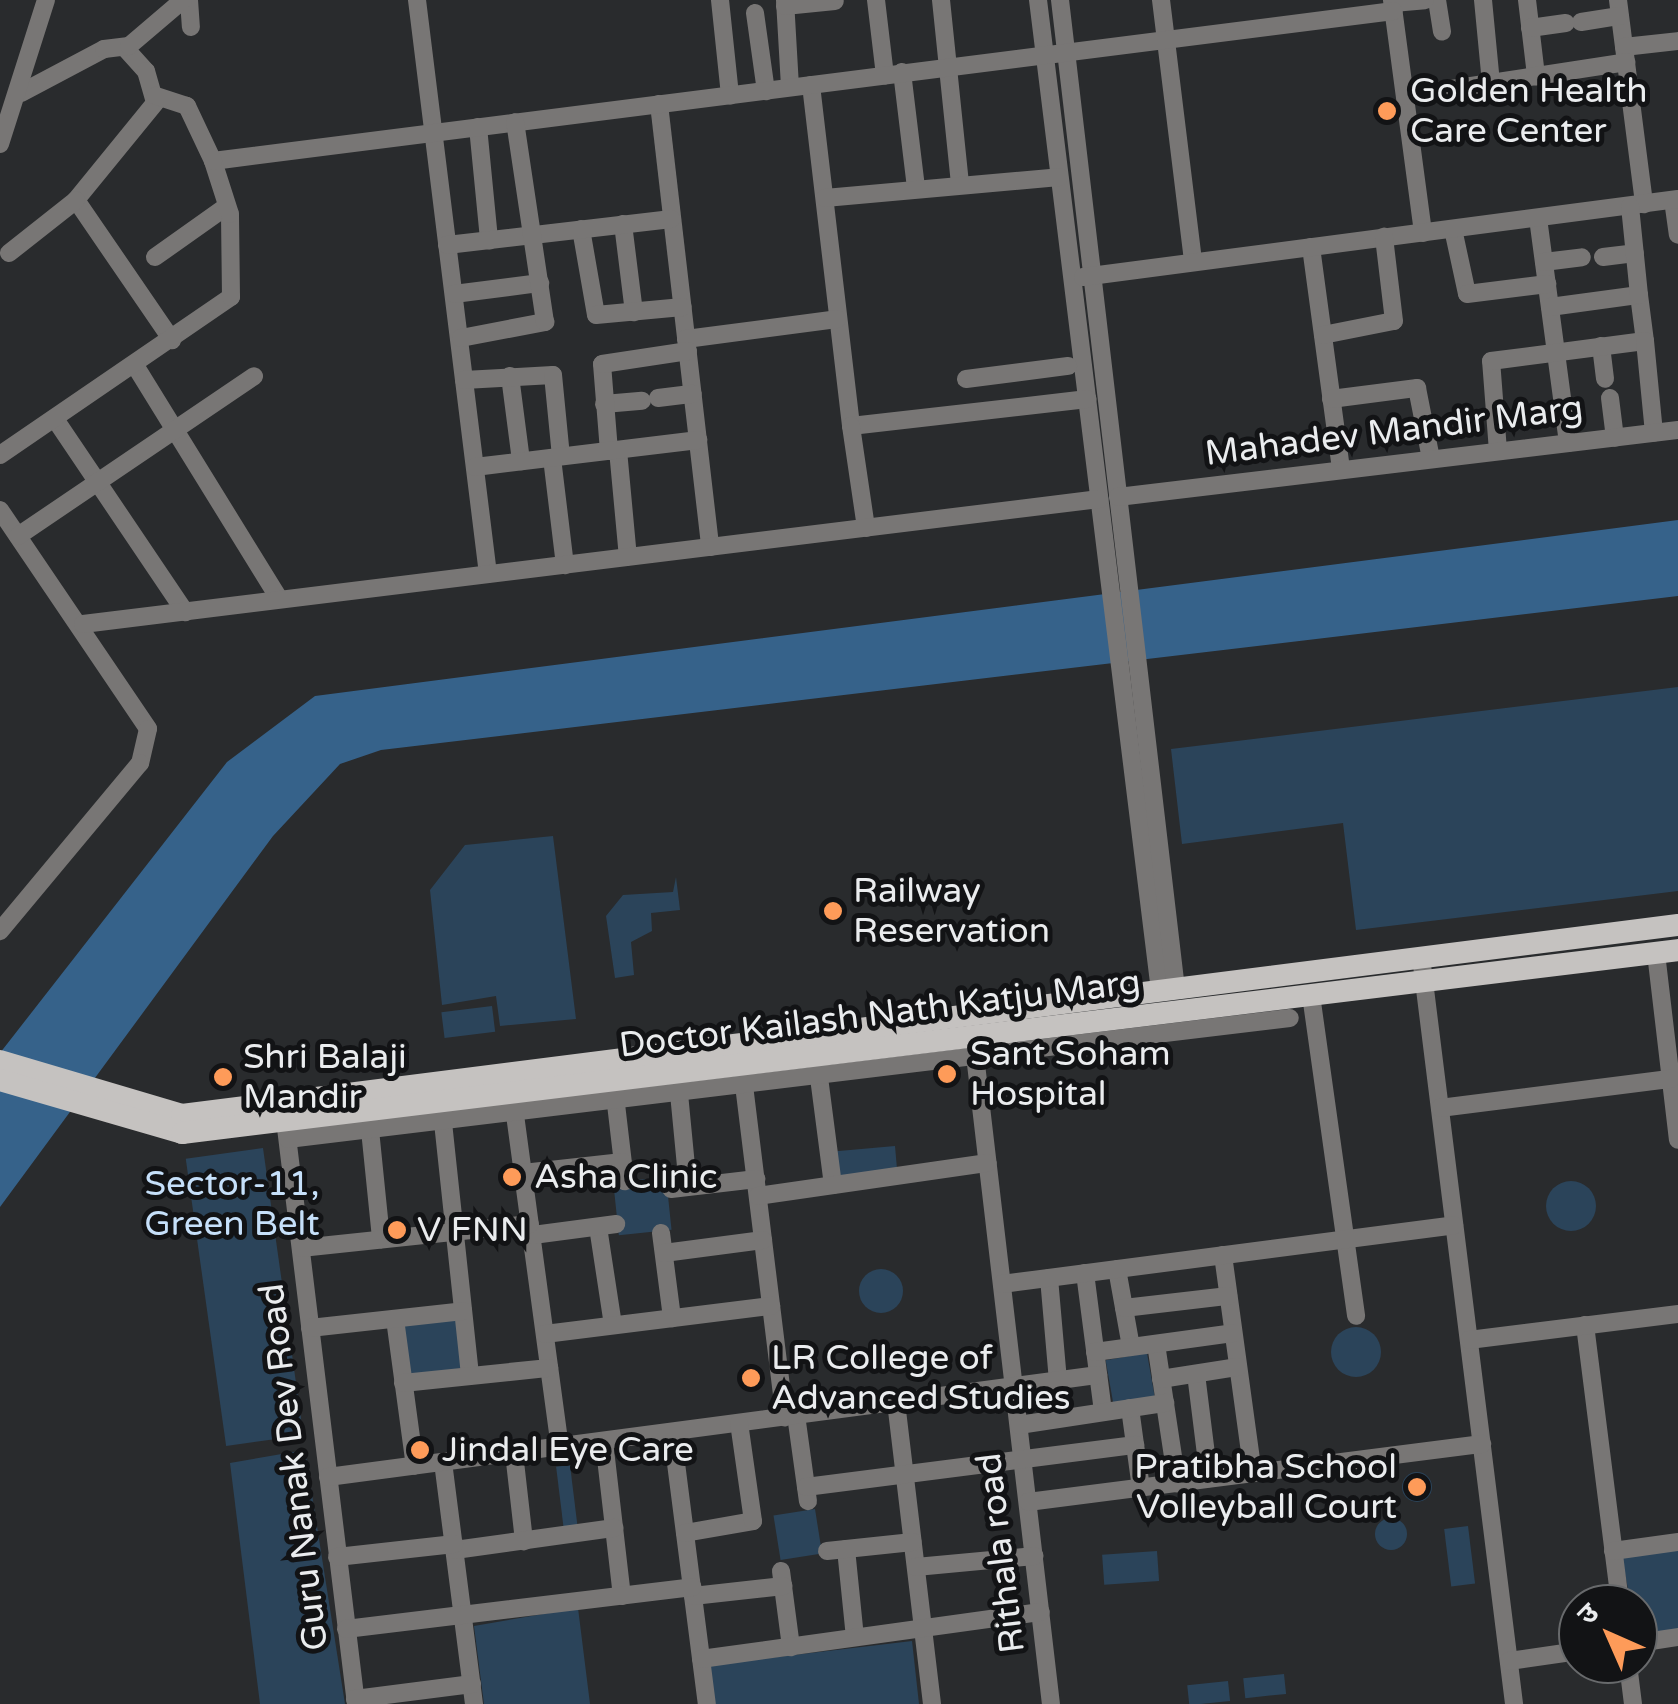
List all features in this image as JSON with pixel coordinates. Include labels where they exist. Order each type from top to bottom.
[{"type":"main road","name":"Doctor Kailash Nath Katju Marg","points":[[100,1100],[182,1115],[285,1121],[370,1120],[818,1065],[973,1036],[1168,990],[1678,925]]},
{"type":"main road","name":"Doctor Kailash Nath Katju Marg","points":[[285,1121],[1667,951]]},
{"type":"main road","points":[[0,1061],[100,1100]]},
{"type":"main road","points":[[0,1080],[100,1100]]},
{"type":"street","points":[[0,144],[21,93],[46,0]]},
{"type":"street","points":[[21,93],[104,49],[124,48],[186,0],[191,26]]},
{"type":"street","points":[[417,0],[488,574]]},
{"type":"street","points":[[720,0],[730,95]]},
{"type":"street","points":[[876,0],[916,188]]},
{"type":"street","points":[[941,0],[960,184]]},
{"type":"street","points":[[1038,0],[1087,400],[1109,498]]},
{"type":"street","points":[[1060,0],[1093,275],[1109,498],[1168,990]]},
{"type":"street","points":[[1161,0],[1193,262]]},
{"type":"street","points":[[212,161],[1166,40],[1424,0]]},
{"type":"street","points":[[1437,0],[1442,32]]},
{"type":"street","points":[[1482,0],[1491,83]]},
{"type":"street","points":[[1526,0],[1536,76]]},
{"type":"street","points":[[790,88],[785,3],[836,1]]},
{"type":"street","points":[[1393,5],[1423,232]]},
{"type":"street","points":[[1530,28],[1574,22],[1619,8],[1637,205],[1635,253],[1654,433]]},
{"type":"street","points":[[756,13],[766,90]]},
{"type":"street","points":[[1405,96],[1536,76],[1678,40]]},
{"type":"street","points":[[0,456],[136,366],[235,289],[227,206],[187,106],[156,96],[124,48]]},
{"type":"street","points":[[811,85],[850,426],[866,528]]},
{"type":"street","points":[[9,253],[76,200],[156,96]]},
{"type":"street","points":[[659,104],[710,547]]},
{"type":"street","points":[[460,338],[541,326],[540,283],[516,122]]},
{"type":"street","points":[[478,127],[489,240]]},
{"type":"street","points":[[825,198],[1059,177]]},
{"type":"street","points":[[76,200],[172,340]]},
{"type":"street","points":[[1072,278],[1675,200],[1678,234]]},
{"type":"street","points":[[155,257],[227,206]]},
{"type":"street","points":[[447,245],[672,218]]},
{"type":"street","points":[[1538,218],[1568,443]]},
{"type":"street","points":[[624,224],[634,312]]},
{"type":"street","points":[[581,229],[593,313],[682,307]]},
{"type":"street","points":[[1453,229],[1467,294],[1547,284]]},
{"type":"street","points":[[1323,335],[1394,321],[1384,238]]},
{"type":"street","points":[[1311,247],[1341,470]]},
{"type":"street","points":[[1602,258],[1635,253]]},
{"type":"street","points":[[1544,262],[1582,257]]},
{"type":"street","points":[[454,294],[540,283]]},
{"type":"street","points":[[1550,306],[1639,295]]},
{"type":"street","points":[[628,557],[604,404],[602,364],[687,345],[837,320]]},
{"type":"street","points":[[1498,452],[1489,364],[1556,351],[1645,341]]},
{"type":"street","points":[[1601,346],[1605,379]]},
{"type":"street","points":[[136,366],[278,597]]},
{"type":"street","points":[[966,379],[1068,366]]},
{"type":"street","points":[[464,380],[553,375],[566,565]]},
{"type":"street","points":[[18,536],[254,376]]},
{"type":"street","points":[[510,376],[521,461]]},
{"type":"street","points":[[1332,399],[1417,388],[1432,460]]},
{"type":"street","points":[[604,404],[693,394]]},
{"type":"street","points":[[1610,398],[1615,438]]},
{"type":"street","points":[[850,426],[1087,400]]},
{"type":"street","points":[[55,420],[185,612]]},
{"type":"street","name":"Mahadev Mandir Marg","points":[[83,624],[278,597],[1678,430]]},
{"type":"street","points":[[475,467],[698,440]]},
{"type":"street","points":[[0,510],[83,624],[141,714],[148,744],[0,932]]},
{"type":"street","points":[[1667,951],[1671,1080],[1678,1140]]},
{"type":"street","points":[[1421,957],[1514,1704]]},
{"type":"street","points":[[1311,995],[1342,1240],[1356,1316]]},
{"type":"street","points":[[973,1036],[1290,1018]]},
{"type":"street","name":"Rithala road","points":[[973,1036],[1052,1704]]},
{"type":"street","points":[[818,1065],[833,1185]]},
{"type":"street","points":[[743,1075],[772,1306],[807,1494],[905,1476],[1135,1445]]},
{"type":"street","points":[[1440,1108],[1671,1080]]},
{"type":"street","points":[[678,1083],[680,1188],[833,1185],[988,1164]]},
{"type":"street","points":[[614,1090],[625,1181]]},
{"type":"street","points":[[513,1103],[560,1446]]},
{"type":"street","points":[[442,1111],[470,1376]]},
{"type":"street","points":[[370,1120],[381,1239]]},
{"type":"street","name":"Guru Nanak Dev Road","points":[[285,1121],[356,1702]]},
{"type":"street","points":[[523,1173],[622,1162]]},
{"type":"street","points":[[300,1248],[455,1231],[607,1225],[613,1325]]},
{"type":"street","points":[[1002,1284],[1454,1225]]},
{"type":"street","points":[[661,1233],[672,1318]]},
{"type":"street","points":[[664,1253],[764,1240]]},
{"type":"street","points":[[1223,1255],[1253,1473]]},
{"type":"street","points":[[1117,1269],[1131,1347]]},
{"type":"street","points":[[1084,1273],[1103,1412]]},
{"type":"street","points":[[1049,1278],[1058,1380]]},
{"type":"street","points":[[1124,1308],[1228,1296]]},
{"type":"street","points":[[544,1334],[772,1306]]},
{"type":"street","points":[[310,1328],[463,1311]]},
{"type":"street","points":[[1469,1340],[1678,1314]]},
{"type":"street","points":[[394,1318],[415,1466]]},
{"type":"street","points":[[1585,1325],[1618,1584]]},
{"type":"street","points":[[1095,1352],[1233,1332]]},
{"type":"street","points":[[1156,1344],[1177,1483]]},
{"type":"street","points":[[1161,1379],[1238,1367]]},
{"type":"street","points":[[403,1383],[549,1368]]},
{"type":"street","points":[[1196,1374],[1210,1478]]},
{"type":"street","points":[[328,1478],[1098,1375]]},
{"type":"street","points":[[896,1402],[932,1704]]},
{"type":"street","points":[[1018,1425],[1165,1403]]},
{"type":"street","points":[[1130,1408],[1140,1488]]},
{"type":"street","points":[[686,1533],[753,1522],[739,1423]]},
{"type":"street","points":[[672,1432],[707,1704]]},
{"type":"street","points":[[604,1441],[622,1596]]},
{"type":"street","points":[[1028,1502],[1482,1444]]},
{"type":"street","points":[[514,1453],[524,1541]]},
{"type":"street","points":[[444,1462],[474,1704]]},
{"type":"street","points":[[337,1557],[524,1541],[614,1528]]},
{"type":"street","points":[[855,1638],[837,1550],[913,1542]]},
{"type":"street","points":[[1614,1551],[1678,1542]]},
{"type":"street","points":[[916,1566],[1034,1556]]},
{"type":"street","points":[[346,1629],[782,1579],[791,1646]]},
{"type":"street","points":[[701,1659],[1040,1612]]},
{"type":"street","points":[[1508,1661],[1558,1654]]},
{"type":"street","points":[[356,1702],[472,1684]]},
{"type":"green space","points":[[1678,687],[1678,891],[1356,930],[1343,823],[1182,844],[1171,749]]},
{"type":"green space","points":[[553,836],[576,1019],[500,1026],[496,996],[442,1005],[430,890],[465,845]]},
{"type":"green space","points":[[676,877],[680,910],[651,913],[652,931],[631,942],[634,975],[615,978],[606,916],[623,895],[673,892]]},
{"type":"green space","points":[[492,1006],[495,1032],[445,1038],[441,1012]]},
{"type":"green space","points":[[895,1146],[897,1171],[835,1176],[833,1151]]},
{"type":"green space","name":"Sector-11, Green Belt","points":[[263,1148],[303,1435],[226,1446],[186,1159]]},
{"type":"green space","points":[[666,1177],[672,1230],[619,1235],[613,1183]]},
{"type":"green space","points":[[1571,1181],[1588,1189],[1596,1206],[1588,1223],[1571,1231],[1554,1223],[1546,1206],[1554,1189]]},
{"type":"green space","points":[[881,1269],[896,1276],[903,1291],[896,1306],[881,1313],[866,1306],[859,1291],[866,1276]]},
{"type":"green space","points":[[459,1315],[466,1372],[406,1379],[399,1322]]},
{"type":"green space","points":[[1356,1327],[1373,1335],[1381,1352],[1373,1369],[1356,1377],[1339,1369],[1331,1352],[1339,1335]]},
{"type":"green space","points":[[1147,1353],[1155,1397],[1113,1405],[1106,1360]]},
{"type":"green space","points":[[305,1450],[345,1704],[260,1704],[230,1463]]},
{"type":"green space","points":[[570,1465],[577,1526],[564,1527],[556,1467]]},
{"type":"green space","name":"Pratibha School Volleyball Court","points":[[1417,1472],[1431,1481],[1432,1487],[1423,1501],[1417,1502],[1403,1493],[1402,1487],[1411,1473]]},
{"type":"green space","points":[[815,1509],[822,1553],[781,1560],[774,1516]]},
{"type":"green space","points":[[1391,1518],[1402,1523],[1407,1534],[1402,1545],[1391,1550],[1380,1545],[1375,1534],[1380,1523]]},
{"type":"green space","points":[[1468,1526],[1475,1584],[1451,1586],[1444,1529]]},
{"type":"green space","points":[[1678,1549],[1678,1630],[1658,1632],[1658,1584],[1627,1584],[1621,1556]]},
{"type":"green space","points":[[1157,1551],[1159,1581],[1104,1585],[1102,1555]]},
{"type":"green space","points":[[578,1608],[590,1704],[484,1704],[474,1626]]},
{"type":"green space","points":[[912,1641],[919,1704],[715,1704],[710,1665]]},
{"type":"green space","points":[[1284,1674],[1286,1694],[1245,1698],[1243,1678]]},
{"type":"green space","points":[[1228,1681],[1230,1701],[1189,1704],[1187,1685]]},
{"type":"shaded area","points":[[1678,520],[1678,596],[381,750],[340,764],[273,836],[0,1207],[0,1053],[227,762],[315,696]]},
{"type":"place","name":"Golden Health Care Center","points":[[1387,111]]},
{"type":"place","name":"Railway Reservation","points":[[833,911]]},
{"type":"place","name":"Sant Soham Hospital","points":[[947,1074]]},
{"type":"place","name":"Shri Balaji Mandir","points":[[223,1077]]},
{"type":"place","name":"Asha Clinic","points":[[512,1177]]},
{"type":"place","name":"V FNN","points":[[397,1230]]},
{"type":"place","name":"LR College of Advanced Studies","points":[[751,1378]]},
{"type":"place","name":"Jindal Eye Care","points":[[420,1450]]},
{"type":"place","name":"Pratibha School Volleyball Court","points":[[1417,1487]]}]
